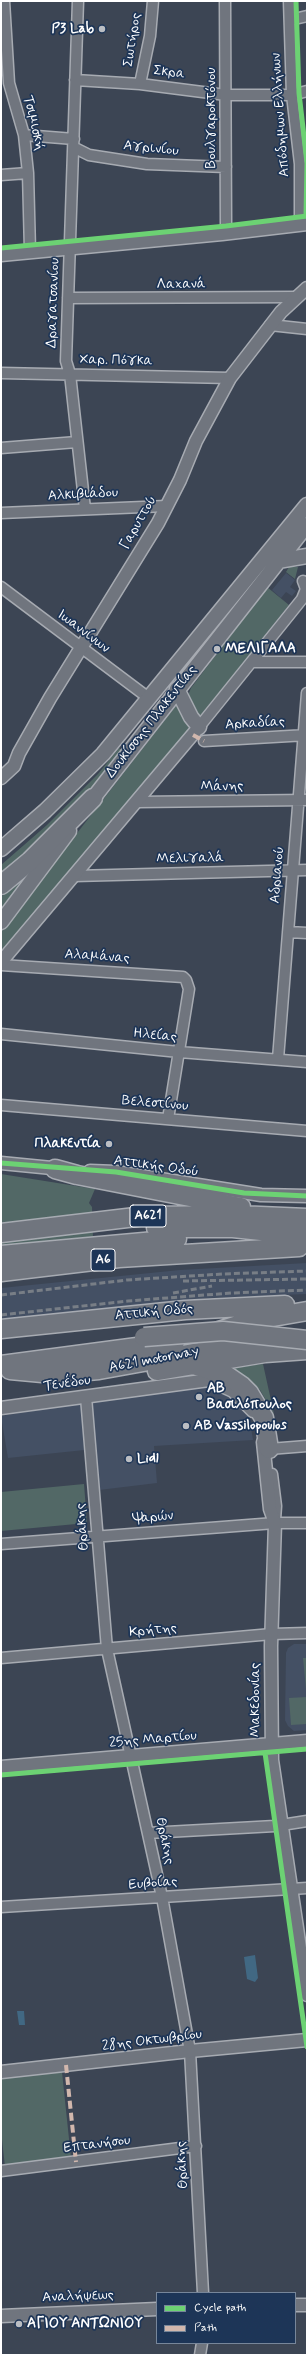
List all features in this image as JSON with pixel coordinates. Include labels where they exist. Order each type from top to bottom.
[{"type":"highway","points":[[1,885],[30,861],[93,798]]},
{"type":"highway","points":[[55,1169],[295,1233]]},
{"type":"highway","points":[[1,1255],[147,1241],[295,1233],[307,1218]]},
{"type":"highway","points":[[3,1233],[150,1228],[233,1228],[295,1233]]},
{"type":"highway","name":"Α6","points":[[1,1272],[119,1258],[295,1233]]},
{"type":"highway","name":"Αττική Οδός","points":[[1,1329],[186,1310],[307,1305]]},
{"type":"highway","points":[[1,1365],[177,1342],[250,1321],[307,1311]]},
{"type":"highway","points":[[1,1352],[201,1331],[222,1331],[307,1340]]},
{"type":"highway","name":"A621 motorway","points":[[1,1369],[53,1379],[251,1342],[307,1336]]},
{"type":"highway","points":[[1,1378],[53,1379],[81,1383],[265,1353],[307,1350]]},
{"type":"highway","points":[[194,1365],[226,1375],[242,1386],[255,1400],[264,1418],[269,1448]]},
{"type":"main road","name":"Δουκίσσης Πλακεντίας","points":[[1,922],[93,798],[278,561],[302,528],[307,505]]},
{"type":"main road","name":"Δουκίσσης Πλακεντίας","points":[[1,849],[45,811],[82,775],[302,528]]},
{"type":"main road","points":[[278,561],[307,556]]},
{"type":"main road","points":[[177,689],[191,717],[199,727]]},
{"type":"street","name":"Τσιμισκή","points":[[4,1],[9,83],[24,135],[28,173],[30,251]]},
{"type":"street","name":"Δραγατσανίου","points":[[78,1],[66,361],[70,374],[85,509]]},
{"type":"street","name":"Σωτήρος","points":[[140,84],[150,36],[153,1]]},
{"type":"street","name":"Βουλγαροκτόνου","points":[[222,234],[226,226],[225,1]]},
{"type":"street","name":"Απόδημων Ελλήνων","points":[[289,1],[292,95],[303,164],[300,217],[301,224]]},
{"type":"street","points":[[290,20],[307,16]]},
{"type":"street","name":"Σκρα","points":[[75,80],[140,84],[226,95],[292,95],[307,91]]},
{"type":"street","name":"Αγρινίου","points":[[24,135],[74,144],[89,155],[174,167],[226,167]]},
{"type":"street","points":[[1,175],[28,173]]},
{"type":"street","points":[[1,254],[222,234],[301,224]]},
{"type":"street","name":"Γαρυττού","points":[[1,778],[14,766],[19,753],[46,705],[167,506],[196,441],[230,378],[270,325],[295,297],[307,288]]},
{"type":"street","name":"Λαχανά","points":[[68,298],[295,297]]},
{"type":"street","points":[[270,325],[307,329]]},
{"type":"street","name":"Χαρ. Πόγκα","points":[[1,373],[230,378]]},
{"type":"street","points":[[1,448],[77,442]]},
{"type":"street","name":"Αλκιβιάδου","points":[[1,513],[167,506]]},
{"type":"street","points":[[1,964],[138,802],[252,662],[305,594],[306,589],[303,581]]},
{"type":"street","name":"Ιωαννίνων","points":[[1,588],[150,699]]},
{"type":"street","points":[[252,662],[307,662]]},
{"type":"street","name":"Αδριανού","points":[[278,1059],[293,871],[303,800],[307,693]]},
{"type":"street","name":"Αρκαδίας","points":[[204,741],[305,735]]},
{"type":"street","name":"Μάνης","points":[[138,802],[303,800]]},
{"type":"street","name":"Μελιγαλά","points":[[74,876],[307,870]]},
{"type":"street","points":[[288,932],[307,933]]},
{"type":"street","name":"Αλαμάνας","points":[[1,964],[183,978],[188,982],[190,989],[179,1052]]},
{"type":"street","name":"Ηλείας","points":[[1,1034],[179,1052],[307,1062]]},
{"type":"street","points":[[168,1119],[179,1052]]},
{"type":"street","name":"Βελεστίνου","points":[[1,1105],[307,1131]]},
{"type":"street","name":"Αττικής Οδού","points":[[1,1163],[55,1169],[116,1172],[261,1195],[307,1196]]},
{"type":"street","name":"Μακεδονίας","points":[[209,1380],[233,1390],[249,1406],[259,1423],[270,1509],[275,1523]]},
{"type":"street","name":"Τενέδου","points":[[1,1408],[209,1380]]},
{"type":"street","name":"Θράκης","points":[[86,1397],[107,1649],[132,1756],[162,1897],[190,2051],[203,2292]]},
{"type":"street","points":[[269,1448],[307,1446]]},
{"type":"street","name":"Μακεδονίας","points":[[269,1448],[276,1506],[272,1634],[271,1744],[281,1823],[307,1995]]},
{"type":"street","name":"Ψαρών","points":[[1,1544],[275,1523],[307,1523]]},
{"type":"street","name":"Κρήτης","points":[[1,1658],[272,1634],[307,1634]]},
{"type":"street","name":"25ης Μαρτίου","points":[[1,1767],[307,1741]]},
{"type":"street","points":[[148,1833],[275,1826],[281,1823],[307,1821]]},
{"type":"street","name":"Ευβοίας","points":[[1,1907],[307,1888]]},
{"type":"street","name":"28ης Οκτωβρίου","points":[[1,2072],[190,2051],[307,2040]]},
{"type":"street","name":"Επτανήσου","points":[[1,2171],[196,2146]]},
{"type":"street","points":[[296,2305],[307,2305]]},
{"type":"street","name":"Αναλήψεως","points":[[1,2316],[156,2309]]},
{"type":"street","points":[[200,2355],[202,2344]]},
{"type":"shaded area","points":[[286,573],[295,580],[290,587],[296,591],[292,596],[286,592],[281,598],[272,590]]},
{"type":"shaded area","points":[[307,1263],[307,1294],[209,1298],[1,1320],[1,1288],[180,1270]]},
{"type":"shaded area","points":[[191,1386],[217,1389],[234,1398],[249,1416],[253,1440],[154,1446],[157,1483],[99,1490],[94,1449],[8,1458],[1,1416]]},
{"type":"shaded area","points":[[294,1644],[307,1644],[307,1730],[294,1731],[288,1726],[285,1720],[286,1653],[288,1648]]},
{"type":"shaded area","points":[[255,1955],[258,1978],[255,1982],[247,1979],[244,1957]]},
{"type":"shaded area","points":[[17,2011],[24,2011],[25,2025],[19,2025]]},
{"type":"green space","points":[[289,567],[298,567],[295,579],[286,572]]},
{"type":"green space","points":[[267,587],[289,605],[201,715],[197,717],[187,698],[191,688]]},
{"type":"green space","points":[[178,705],[189,726],[186,734],[1,955],[1,931]]},
{"type":"green space","points":[[119,748],[123,751],[78,809],[1,883],[1,865],[47,825],[98,774]]},
{"type":"green space","points":[[43,861],[1,914],[1,897]]},
{"type":"green space","points":[[1,1174],[95,1189],[89,1203],[92,1207],[93,1238],[1,1249]]},
{"type":"green space","points":[[263,1364],[274,1414],[260,1390],[231,1368]]},
{"type":"green space","points":[[84,1484],[87,1523],[1,1531],[1,1492]]},
{"type":"green space","points":[[303,1658],[307,1658],[307,1689],[306,1689]]},
{"type":"green space","points":[[307,1697],[307,1724],[291,1725],[289,1698]]},
{"type":"green space","points":[[62,2072],[71,2158],[5,2167],[1,2130],[1,2078]]},
{"type":"railway","points":[[1,1295],[127,1280],[222,1274],[307,1271]]},
{"type":"railway","points":[[183,1281],[307,1279]]},
{"type":"railway","points":[[173,1293],[212,1286]]},
{"type":"railway","points":[[1,1315],[128,1301],[231,1293],[307,1290]]},
{"type":"marked path","points":[[193,735],[204,741]]},
{"type":"marked path","points":[[66,2065],[76,2162]]},
{"type":"cycle path","points":[[296,1],[299,93],[307,163],[306,216]]},
{"type":"cycle path","points":[[1,248],[226,226],[307,216]]},
{"type":"cycle path","points":[[1,1163],[116,1172],[244,1193],[307,1196]]},
{"type":"cycle path","points":[[1,1775],[307,1749]]},
{"type":"cycle path","points":[[265,1753],[307,2047]]},
{"type":"place","name":"P3 Lab","points":[[102,29]]},
{"type":"place","name":"ΜΕΛΙΓΑΛΑ","points":[[217,649]]},
{"type":"place","name":"Πλακεντία","points":[[109,1144]]},
{"type":"place","name":"ΑΒ Βασιλόπουλος","points":[[199,1397]]},
{"type":"place","name":"AB Vassilopoulos","points":[[186,1426]]},
{"type":"place","name":"Lidl","points":[[129,1459]]},
{"type":"place","name":"ΑΓΙΟΥ ΑΝΤΩΝΙΟΥ","points":[[19,2324]]}]
